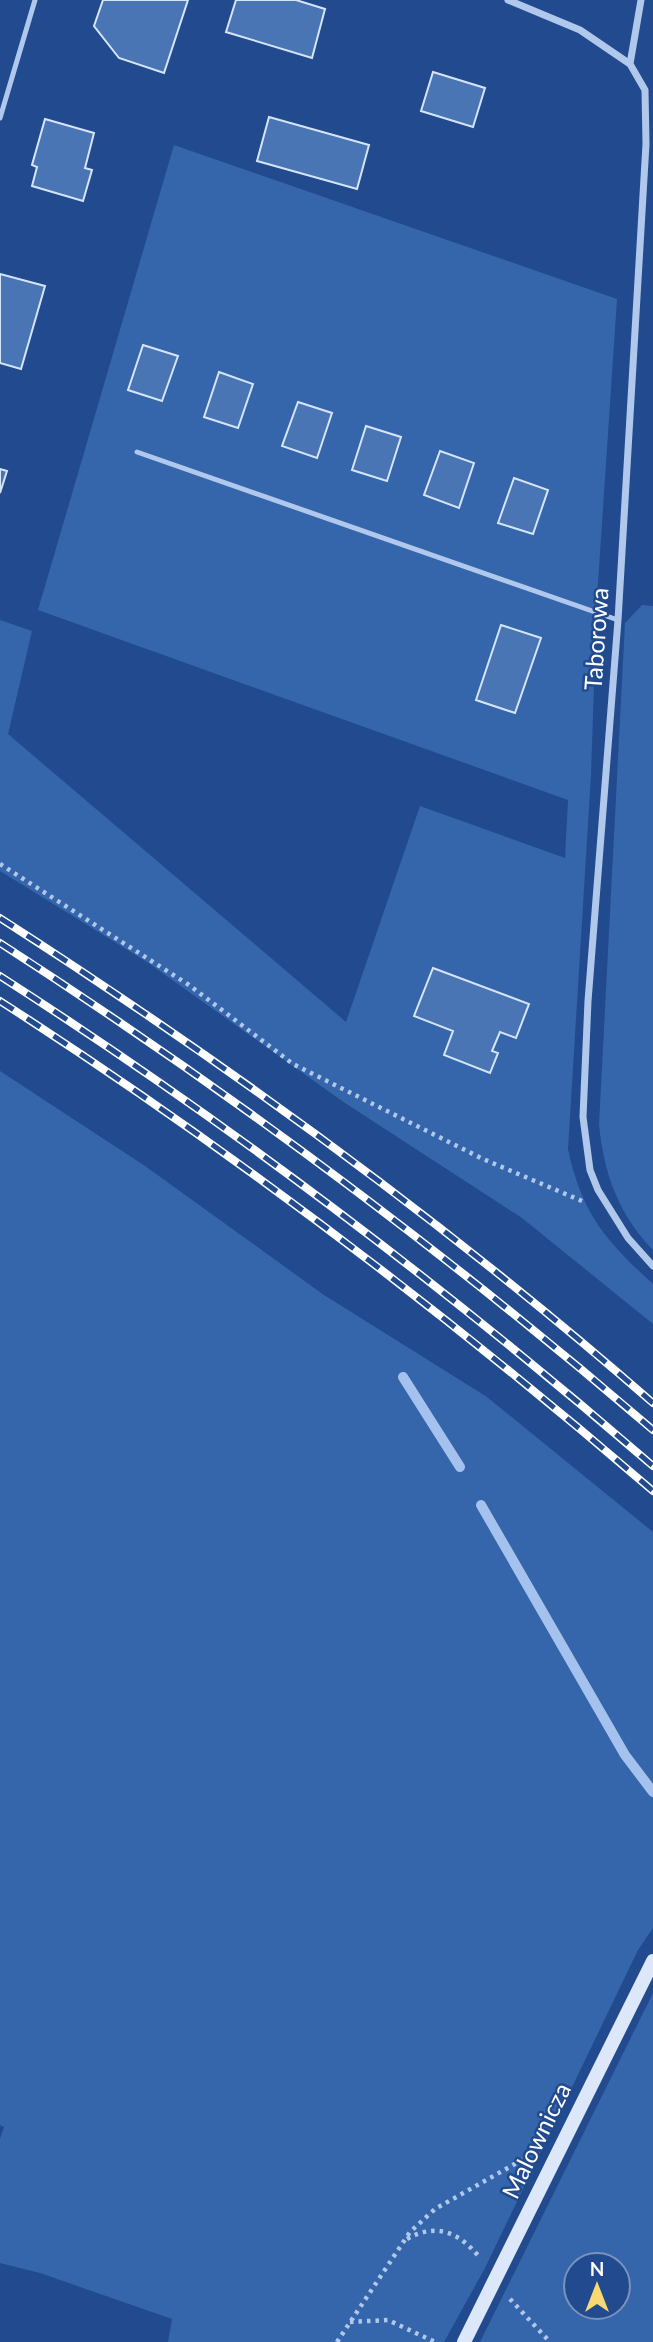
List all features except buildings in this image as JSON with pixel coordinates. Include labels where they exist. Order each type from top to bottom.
[{"type":"street","points":[[508,0],[580,30],[630,64],[641,0]]},
{"type":"street","name":"Taborowa","points":[[630,64],[645,90],[648,120],[618,620],[588,1001],[583,1117],[590,1170],[611,1214],[653,1266]]},
{"type":"street","name":"Malownicza","points":[[464,2342],[653,1961]]},
{"type":"lane","points":[[0,118],[35,0]]},
{"type":"lane","points":[[137,452],[618,620]]},
{"type":"path","points":[[0,864],[189,985],[293,1064],[483,1159],[611,1214]]},
{"type":"path","points":[[337,2342],[403,2241],[435,2209],[564,2137]]},
{"type":"path","points":[[403,2241],[429,2229],[448,2230],[471,2247],[550,2342]]},
{"type":"path","points":[[350,2322],[388,2320],[435,2342]]},
{"type":"shaded area","points":[[174,145],[617,299],[597,598],[591,775],[568,1149],[588,1209],[621,1253],[653,1284],[653,1324],[522,1218],[342,1101],[147,962],[0,871],[0,620],[32,631],[8,734],[346,1022],[420,806],[565,858],[568,800],[38,610]]},
{"type":"shaded area","points":[[642,605],[653,606],[653,1250],[630,1222],[615,1192],[605,1160],[599,1125],[625,623]]},
{"type":"shaded area","points":[[0,1071],[145,1166],[324,1295],[487,1397],[653,1532],[653,1928],[638,1950],[485,2268],[444,2342],[168,2342],[172,2319],[40,2273],[0,2263],[0,2139],[4,2127],[0,2125]]},
{"type":"shaded area","points":[[653,1993],[653,2342],[480,2342]]},
{"type":"waterway","points":[[403,1377],[460,1467]]},
{"type":"waterway","points":[[481,1505],[625,1755],[653,1792]]},
{"type":"railway","points":[[0,918],[169,1030],[335,1149],[498,1273],[653,1403]]},
{"type":"railway","points":[[0,943],[169,1056],[335,1175],[496,1300],[653,1430]]},
{"type":"railway","points":[[0,976],[170,1090],[335,1209],[496,1335],[653,1466]]},
{"type":"railway","points":[[0,1001],[170,1115],[335,1235],[496,1360],[653,1491]]}]
